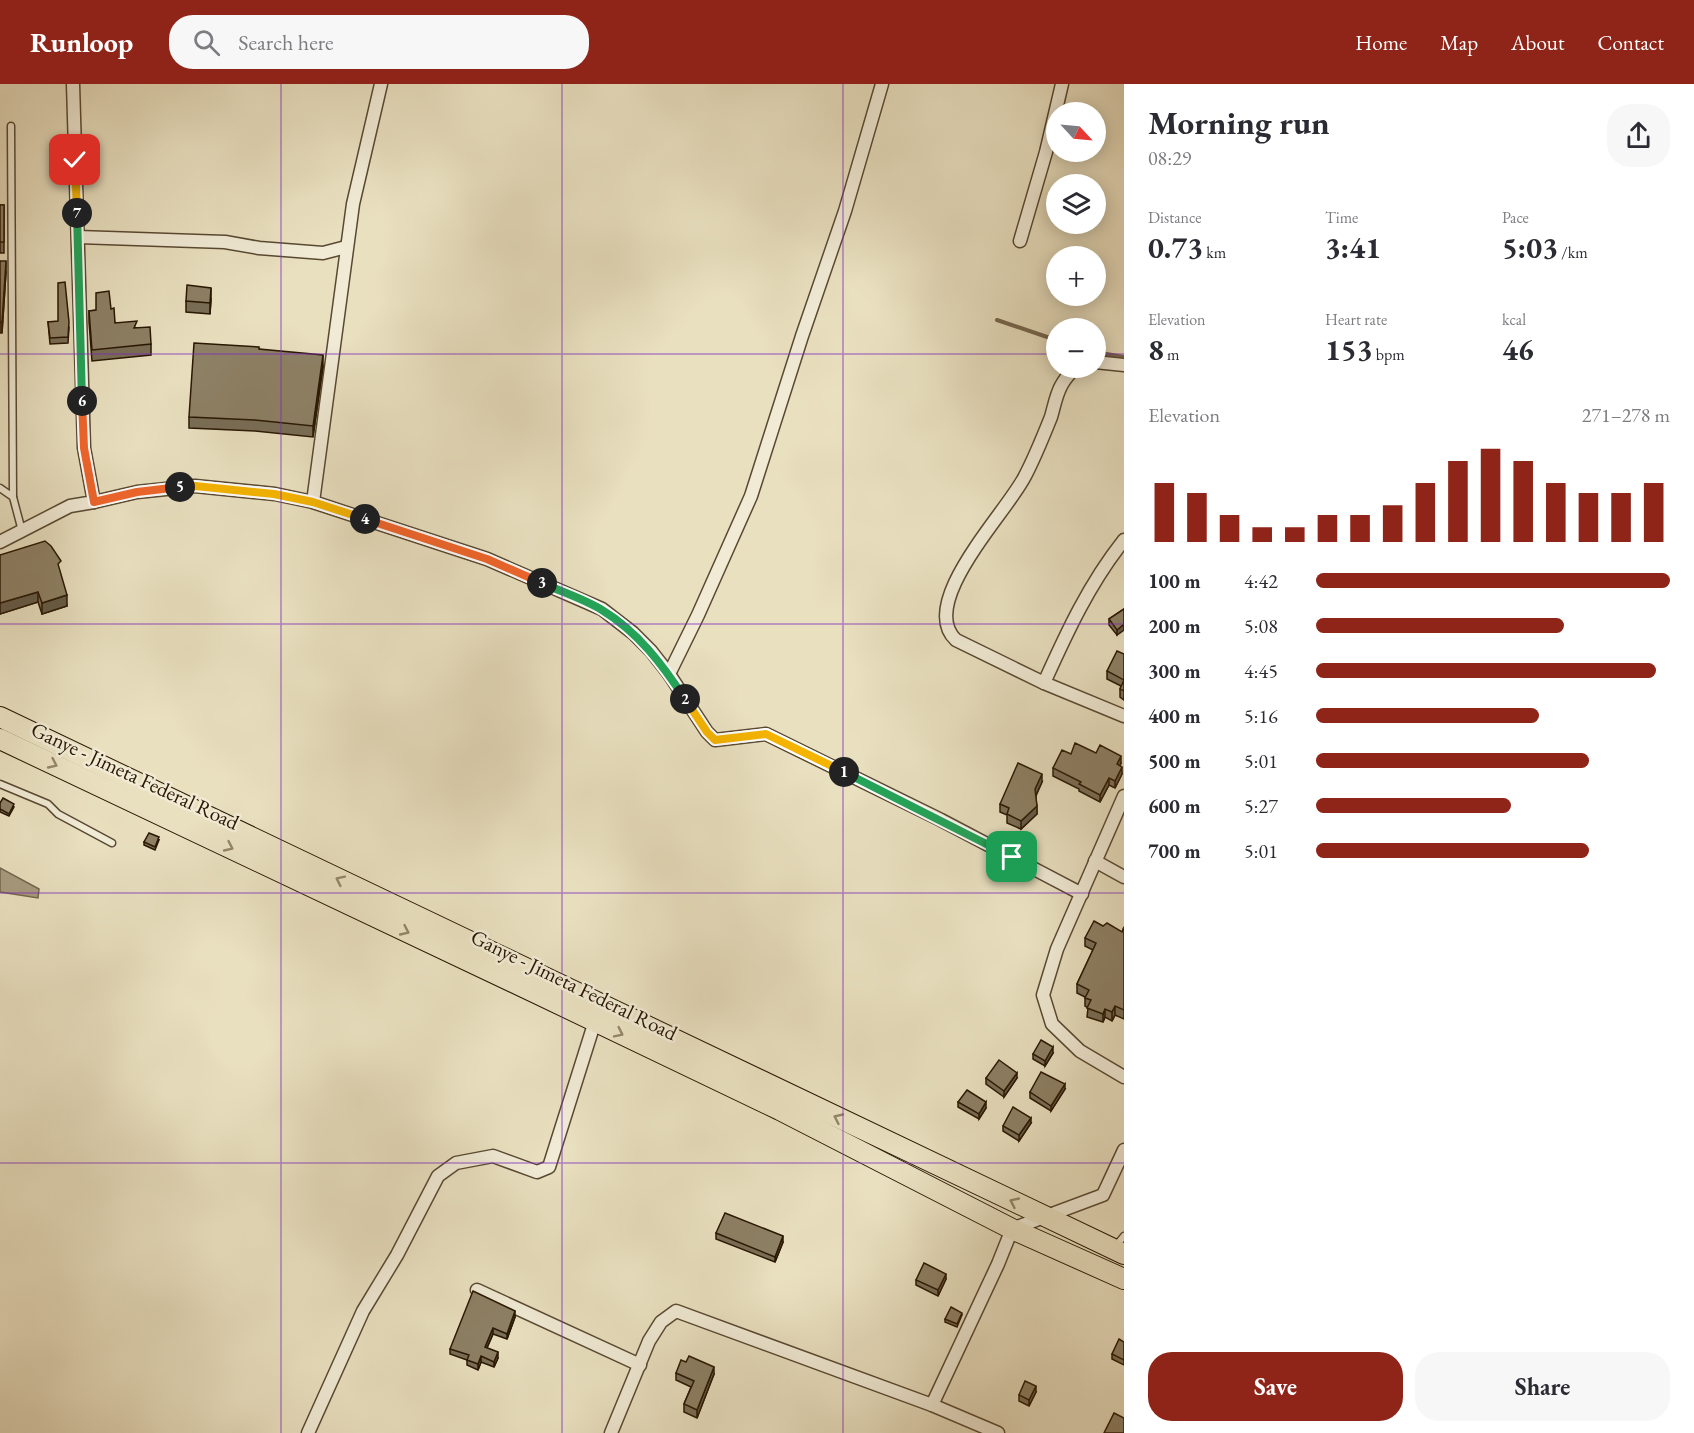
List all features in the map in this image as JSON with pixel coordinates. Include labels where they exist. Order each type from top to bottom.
[{"type":"main road","name":"Ganye - Jimeta Federal Road","points":[[0,717],[1043,1216],[1120,1246]]},
{"type":"main road","name":"Ganye - Jimeta Federal Road","points":[[0,739],[595,1021],[780,1110],[1012,1228],[1124,1279]]},
{"type":"street","points":[[73,84],[84,448],[94,502]]},
{"type":"street","points":[[313,502],[346,247],[353,204],[381,84]]},
{"type":"street","points":[[669,674],[751,496],[845,211],[882,84]]},
{"type":"street","points":[[1020,241],[1046,152],[1062,84]]},
{"type":"street","points":[[78,237],[225,242],[259,248],[323,254],[346,247]]},
{"type":"street","points":[[1106,363],[1124,365]]},
{"type":"street","points":[[1067,378],[1060,387],[1041,443],[1024,479],[952,587],[946,607],[950,634],[956,640],[1044,683],[1124,716]]},
{"type":"street","points":[[0,542],[70,506],[137,492],[195,486],[274,494],[313,502],[487,559],[602,609],[633,633],[651,651],[707,732],[715,740],[766,734],[941,820],[1082,894]]},
{"type":"street","points":[[1044,683],[1076,612],[1124,540]]},
{"type":"street","points":[[1123,1078],[1080,1051],[1052,1024],[1043,995],[1057,949],[1124,796]]},
{"type":"street","points":[[1095,861],[1124,877]]},
{"type":"street","points":[[308,1433],[363,1311],[397,1255],[438,1176],[456,1163],[493,1156],[537,1172],[549,1167],[595,1021]]},
{"type":"street","points":[[932,1405],[998,1264],[1012,1228],[1103,1195],[1124,1150]]},
{"type":"street","points":[[477,1290],[640,1365]]},
{"type":"street","points":[[611,1433],[649,1341],[661,1322],[676,1311],[932,1405],[998,1433]]},
{"type":"lane","points":[[11,126],[13,496],[22,531]]},
{"type":"lane","points":[[0,488],[13,496]]},
{"type":"lane","points":[[0,784],[48,804],[58,814],[112,843]]},
{"type":"shaded area","points":[[0,868],[39,889],[38,898],[0,892]]},
{"type":"building","points":[[0,205],[4,205],[4,242],[0,242]]},
{"type":"building","points":[[0,261],[6,261],[2,322],[0,322]]},
{"type":"building","points":[[65,282],[69,322],[68,337],[50,338],[48,322],[58,321],[58,283]]},
{"type":"building","points":[[187,285],[211,288],[210,303],[186,301]]},
{"type":"building","points":[[109,291],[115,323],[137,321],[134,328],[150,327],[151,344],[92,350],[89,311],[96,310],[96,293]]},
{"type":"building","points":[[194,343],[259,347],[259,349],[323,355],[313,426],[189,417]]},
{"type":"building","points":[[45,541],[61,561],[58,564],[67,595],[42,603],[38,592],[0,603],[0,555]]},
{"type":"building","points":[[1124,609],[1124,624],[1117,630],[1109,619]]},
{"type":"building","points":[[1117,651],[1124,654],[1124,680],[1107,671]]},
{"type":"building","points":[[1075,743],[1096,753],[1100,745],[1121,756],[1117,764],[1122,767],[1115,781],[1109,778],[1100,795],[1079,784],[1081,782],[1053,768],[1062,750],[1071,754]]},
{"type":"building","points":[[1018,763],[1042,774],[1035,789],[1037,806],[1021,821],[1007,814],[1009,808],[1000,804]]},
{"type":"building","points":[[3,798],[14,804],[9,814],[0,809]]},
{"type":"building","points":[[149,833],[159,837],[155,847],[144,842]]},
{"type":"building","points":[[1094,921],[1103,926],[1107,923],[1122,932],[1124,927],[1124,1010],[1115,1006],[1112,1012],[1105,1009],[1103,1014],[1087,1008],[1091,1000],[1085,998],[1089,990],[1077,984],[1096,943],[1085,938]]},
{"type":"building","points":[[1041,1040],[1053,1047],[1045,1061],[1033,1054]]},
{"type":"building","points":[[999,1060],[1017,1073],[1004,1091],[986,1078]]},
{"type":"building","points":[[1041,1072],[1065,1084],[1051,1106],[1030,1092]]},
{"type":"building","points":[[967,1090],[986,1102],[979,1114],[958,1102]]},
{"type":"building","points":[[1013,1107],[1031,1118],[1019,1135],[1003,1126]]},
{"type":"building","points":[[725,1213],[783,1236],[775,1257],[716,1233]]},
{"type":"building","points":[[924,1263],[946,1274],[938,1290],[916,1280]]},
{"type":"building","points":[[473,1291],[515,1311],[507,1334],[493,1328],[485,1347],[498,1352],[494,1362],[481,1356],[478,1364],[467,1360],[469,1355],[450,1349]]},
{"type":"building","points":[[951,1307],[962,1313],[957,1324],[945,1319]]},
{"type":"building","points":[[1119,1339],[1124,1342],[1124,1360],[1112,1354]]},
{"type":"building","points":[[689,1356],[714,1367],[697,1410],[684,1404],[694,1381],[676,1373],[681,1360],[686,1362]]},
{"type":"building","points":[[1025,1381],[1036,1386],[1029,1400],[1019,1395]]},
{"type":"building","points":[[1114,1413],[1124,1418],[1124,1433],[1104,1433]]},
{"type":"waterway","points":[[997,320],[1046,337]]},
{"type":"waterway","points":[[1106,354],[1124,357]]},
{"type":"route","points":[[75,160],[84,448],[94,502],[137,492],[195,486],[274,494],[313,502],[487,559],[602,609],[633,633],[669,674],[707,732],[715,740],[766,734],[1012,857]]}]
